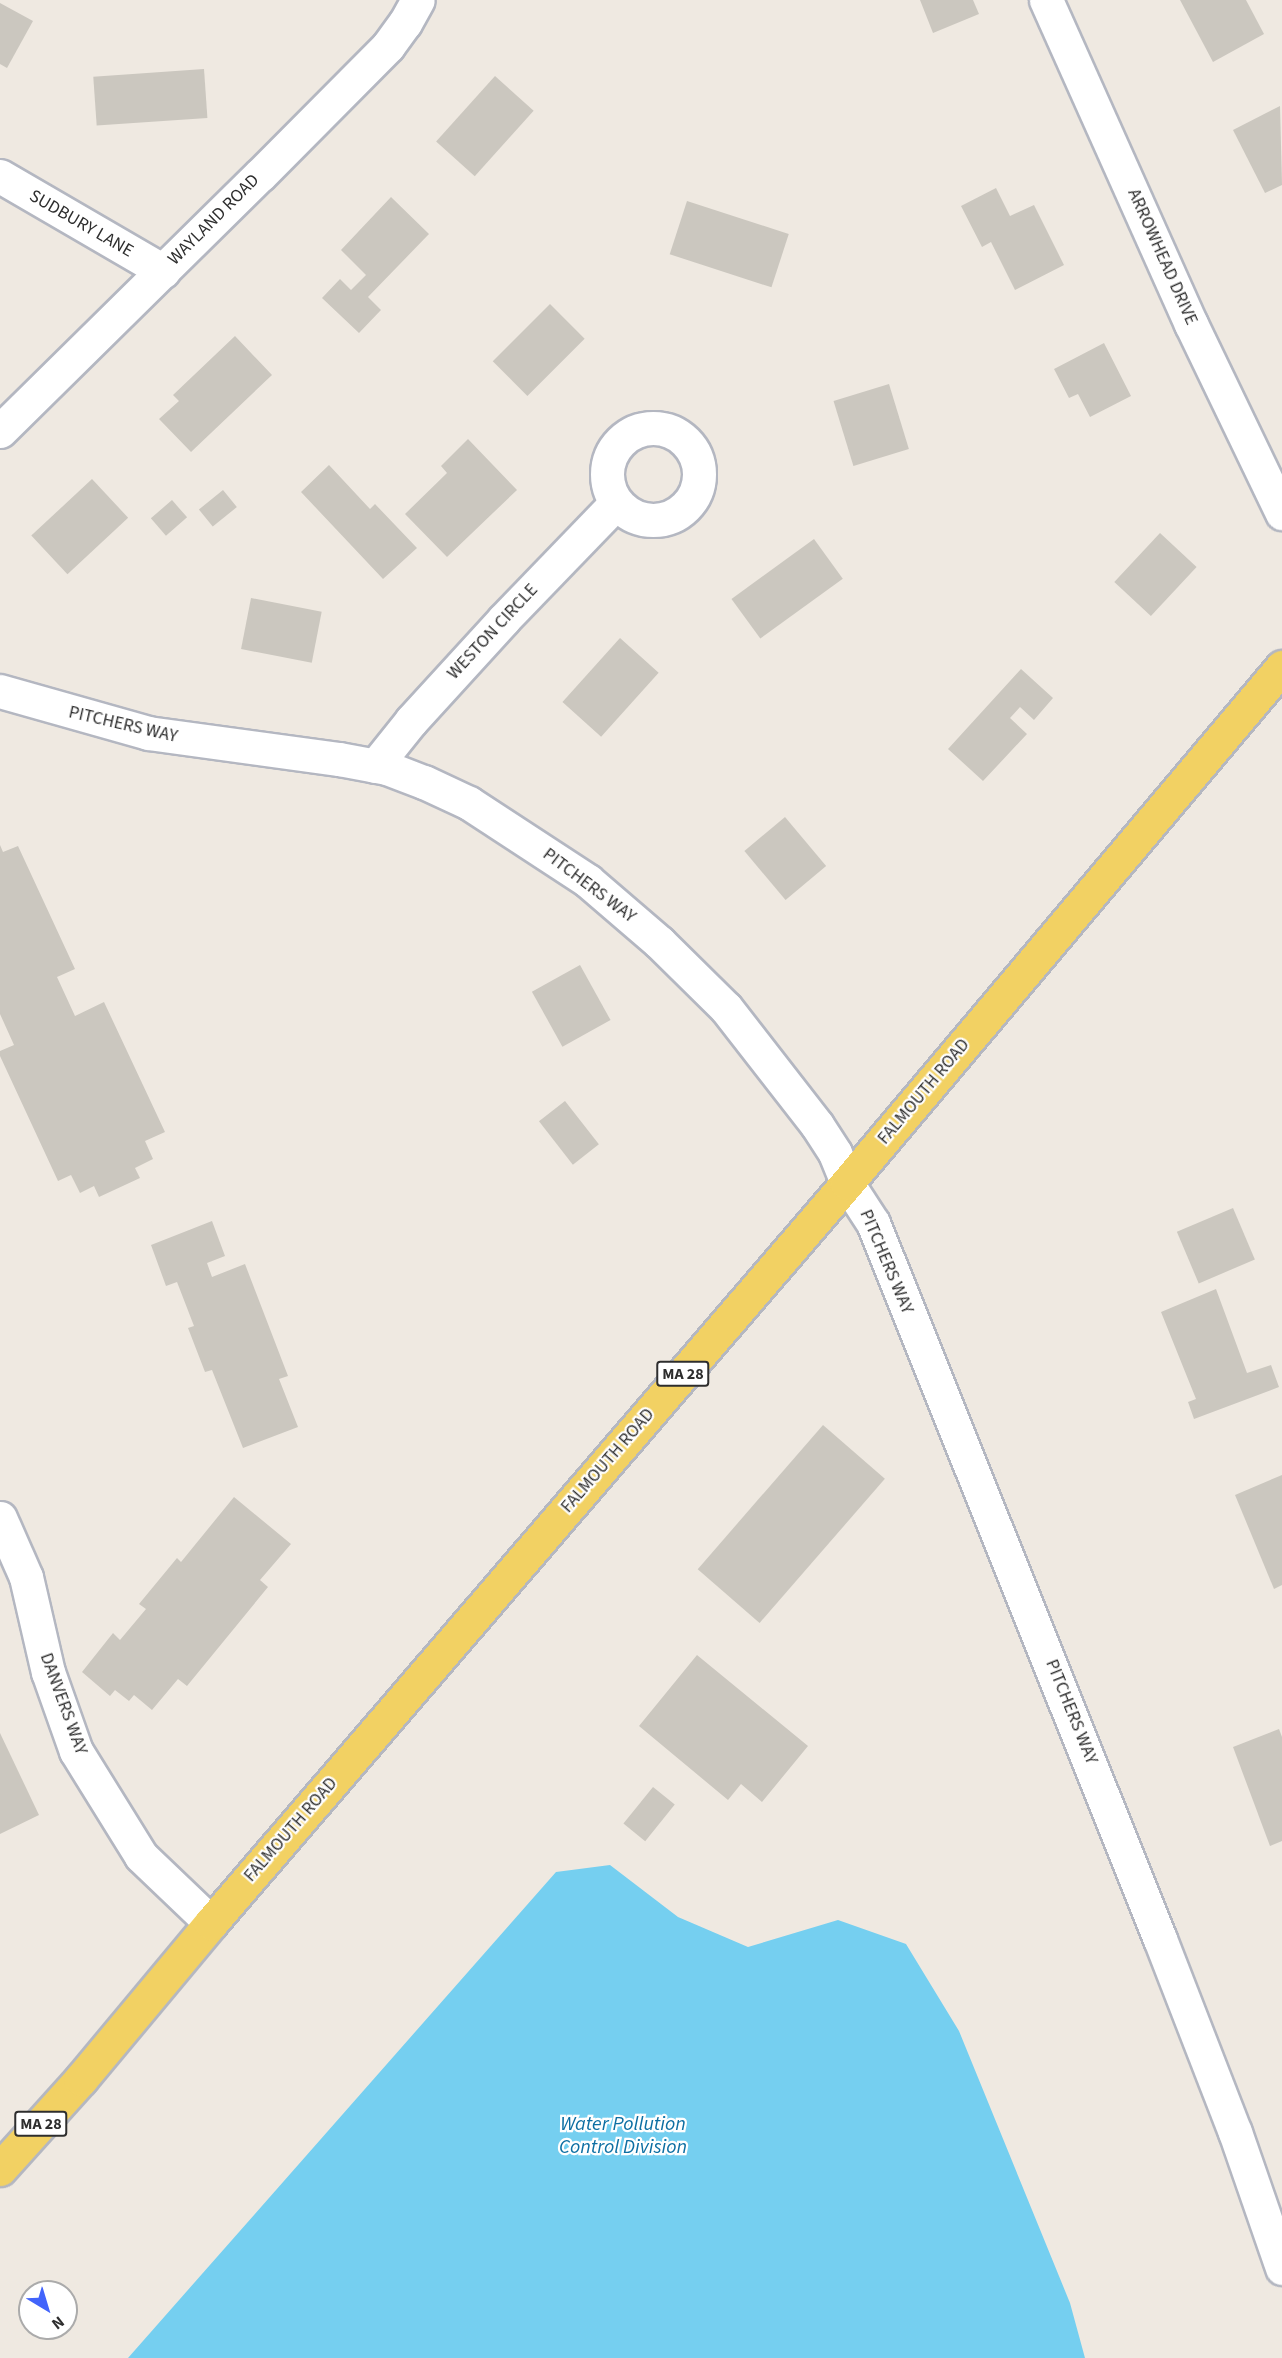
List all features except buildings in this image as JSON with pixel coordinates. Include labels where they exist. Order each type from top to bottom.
[{"type":"main road","name":"FALMOUTH ROAD","points":[[1,2164],[81,2079],[211,1923],[847,1184],[1282,667]]},
{"type":"street","name":"WAYLAND ROAD","points":[[0,431],[388,45],[405,23],[418,0]]},
{"type":"street","name":"ARROWHEAD DRIVE","points":[[1046,0],[1191,324],[1282,513]]},
{"type":"street","name":"SUDBURY LANE","points":[[0,176],[163,271]]},
{"type":"street","name":"WESTON CIRCLE","points":[[375,766],[411,721],[504,619],[616,503]]},
{"type":"street","name":"PITCHERS WAY","points":[[0,692],[148,733],[375,766],[415,778],[469,803],[588,881],[693,974],[733,1017],[817,1125],[835,1154],[847,1184],[873,1223],[1003,1541],[1235,2132],[1282,2268]]},
{"type":"street","name":"DANVERS WAY","points":[[0,1518],[26,1577],[48,1672],[76,1751],[141,1856],[211,1923]]},
{"type":"water","name":"Water Pollution Control Division","points":[[610,1865],[678,1917],[748,1947],[838,1920],[906,1944],[959,2031],[1070,2303],[1085,2358],[128,2358],[556,1872]]}]
